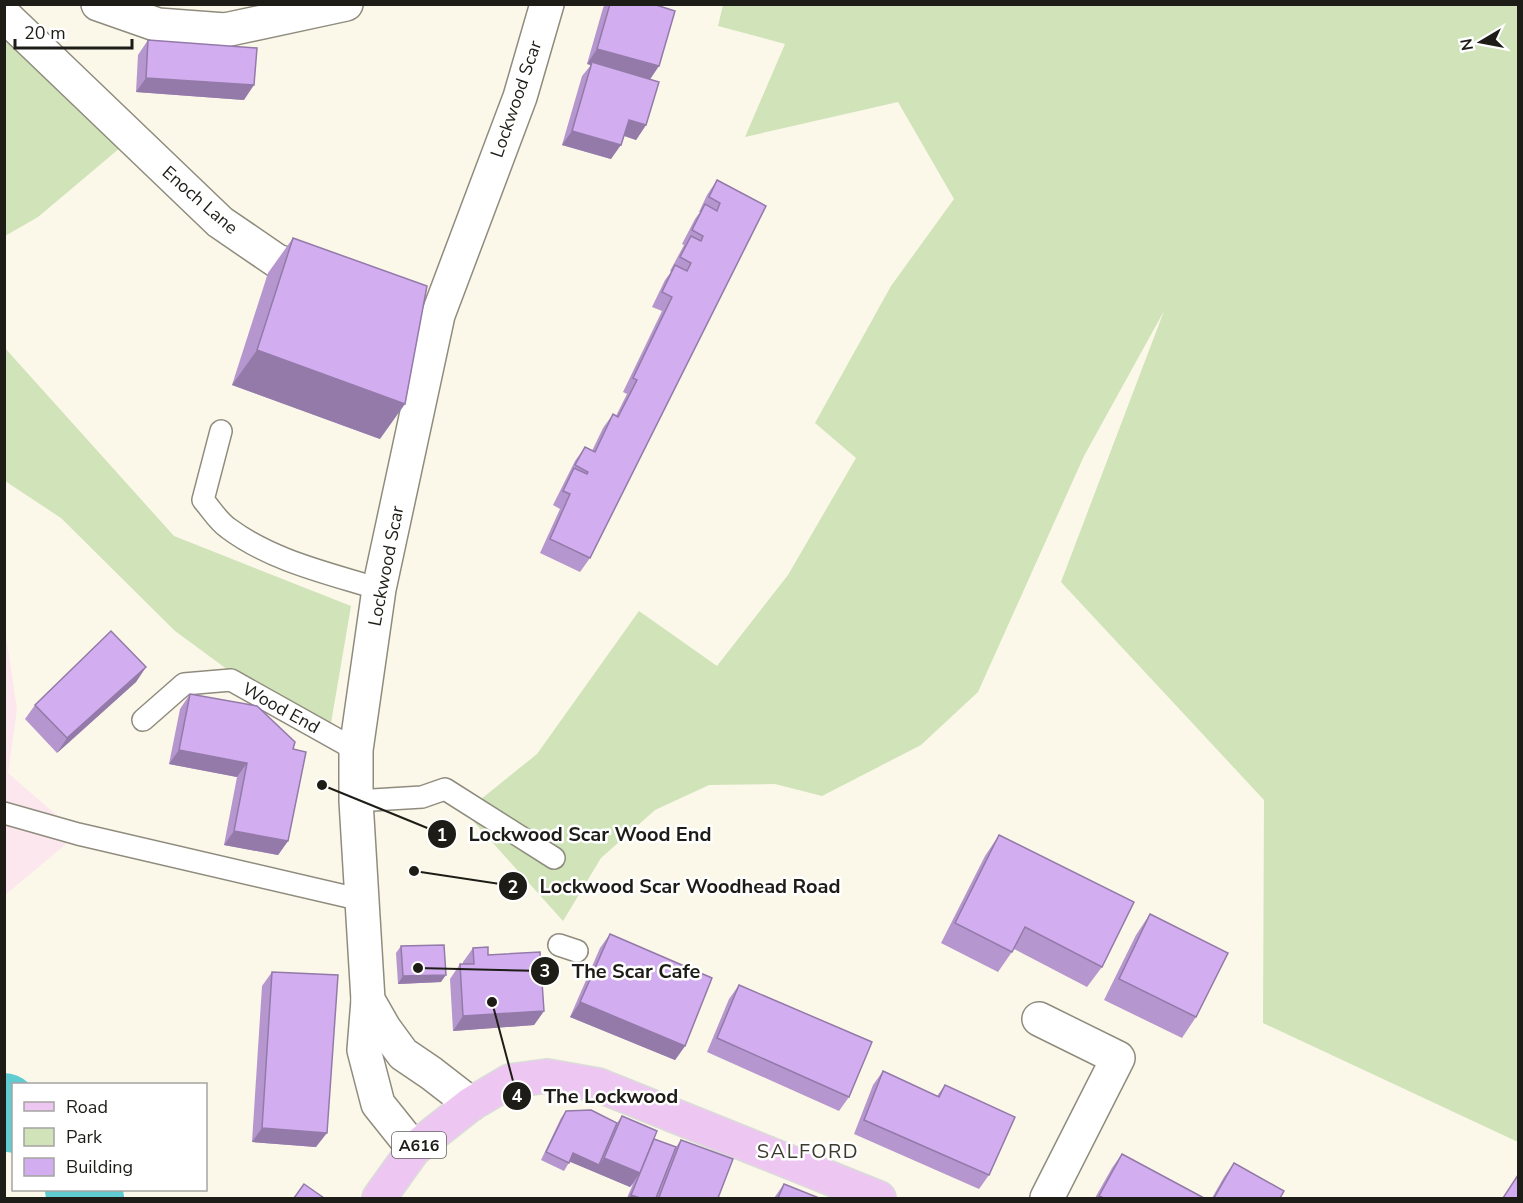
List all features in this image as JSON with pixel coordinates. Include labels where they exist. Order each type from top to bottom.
[{"type":"main road","name":"A616","points":[[379,1198],[414,1149],[471,1104],[510,1081],[547,1076],[598,1085],[879,1198]]},
{"type":"street","points":[[98,4],[158,25],[225,30],[346,4]]},
{"type":"street","name":"Lockwood Scar","points":[[471,1104],[403,1054],[384,1028],[368,1000],[356,801],[356,750],[379,589],[438,315],[520,97],[548,4]]},
{"type":"street","name":"Enoch Lane","points":[[4,15],[220,222],[277,261],[352,286]]},
{"type":"street","points":[[406,304],[438,315]]},
{"type":"street","points":[[368,1000],[364,1050],[378,1104],[414,1149]]},
{"type":"street","points":[[1039,1020],[1118,1058],[1047,1198]]},
{"type":"lane","points":[[221,431],[203,500],[226,527],[263,549],[306,566],[379,589]]},
{"type":"lane","name":"Wood End","points":[[143,720],[184,684],[231,680],[356,750]]},
{"type":"lane","points":[[356,801],[422,796],[445,789],[554,858]]},
{"type":"lane","points":[[4,813],[78,834],[168,846],[362,900]]},
{"type":"shaded area","points":[[4,623],[17,709],[8,773],[78,834],[5,895]]},
{"type":"green space","points":[[723,5],[1518,5],[1518,1142],[1263,1023],[1264,800],[1061,582],[1164,311],[1084,456],[978,692],[921,745],[822,796],[775,784],[709,785],[655,810],[601,858],[563,921],[465,812],[537,754],[639,611],[717,666],[788,575],[856,458],[815,423],[891,286],[954,199],[898,102],[745,137],[785,44],[718,26]]},
{"type":"green space","points":[[4,39],[127,142],[38,217],[5,236]]},
{"type":"green space","points":[[4,347],[174,536],[351,606],[330,729],[254,689],[175,631],[61,518],[5,481]]},
{"type":"building","points":[[610,4],[653,4],[675,11],[659,66],[597,49]]},
{"type":"building","points":[[148,40],[257,48],[254,85],[146,78]]},
{"type":"building","points":[[592,62],[659,82],[646,125],[629,120],[621,145],[572,131]]},
{"type":"building","points":[[717,180],[766,206],[590,558],[550,539],[570,494],[563,491],[574,468],[587,474],[588,472],[575,465],[585,447],[595,452],[613,414],[618,417],[637,380],[633,378],[672,297],[662,292],[675,265],[687,271],[691,263],[680,257],[691,236],[701,241],[703,236],[692,230],[705,204],[717,211],[720,203],[709,197]]},
{"type":"building","points":[[293,238],[427,286],[405,404],[257,350]]},
{"type":"building","points":[[111,631],[146,667],[67,738],[35,705]]},
{"type":"building","points":[[190,694],[257,706],[295,742],[293,749],[306,752],[288,841],[234,831],[247,763],[179,750]]},
{"type":"building","points":[[999,835],[1134,902],[1102,967],[1025,927],[1012,952],[955,923]]},
{"type":"building","points":[[1150,914],[1228,953],[1196,1017],[1119,979]]},
{"type":"building","points":[[610,934],[712,978],[685,1046],[580,1002]]},
{"type":"building","points":[[444,945],[446,975],[403,976],[401,946]]},
{"type":"building","points":[[488,947],[488,955],[540,952],[544,1011],[463,1016],[460,964],[474,964],[473,948]]},
{"type":"building","points":[[272,972],[338,975],[327,1133],[262,1128]]},
{"type":"building","points":[[739,985],[872,1042],[849,1097],[717,1038]]},
{"type":"building","points":[[883,1071],[939,1097],[945,1085],[1015,1117],[989,1175],[864,1120]]},
{"type":"building","points":[[591,1110],[617,1123],[599,1165],[573,1153],[569,1163],[546,1152],[566,1111]]},
{"type":"building","points":[[622,1116],[657,1131],[640,1173],[604,1158]]},
{"type":"building","points":[[654,1139],[676,1147],[656,1198],[640,1198],[631,1195]]},
{"type":"building","points":[[681,1140],[733,1159],[718,1198],[659,1197]]},
{"type":"building","points":[[1122,1154],[1204,1198],[1104,1198],[1099,1196]]},
{"type":"building","points":[[1234,1163],[1284,1191],[1280,1198],[1214,1198]]},
{"type":"building","points":[[1518,1175],[1518,1198],[1503,1198]]},
{"type":"building","points":[[304,1184],[324,1198],[294,1198]]},
{"type":"building","points":[[784,1184],[819,1198],[778,1198]]},
{"type":"waterway","points":[[4,1108],[12,1116]]},
{"type":"waterway","points":[[81,1191],[89,1198]]},
{"type":"place","name":"Lockwood Scar Wood End","points":[[322,785]]},
{"type":"place","name":"Lockwood Scar Woodhead Road","points":[[414,871]]},
{"type":"place","name":"The Scar Cafe","points":[[418,968]]},
{"type":"place","name":"The Lockwood","points":[[492,1002]]},
{"type":"district","name":"SALFORD","points":[[808,1151]]}]
